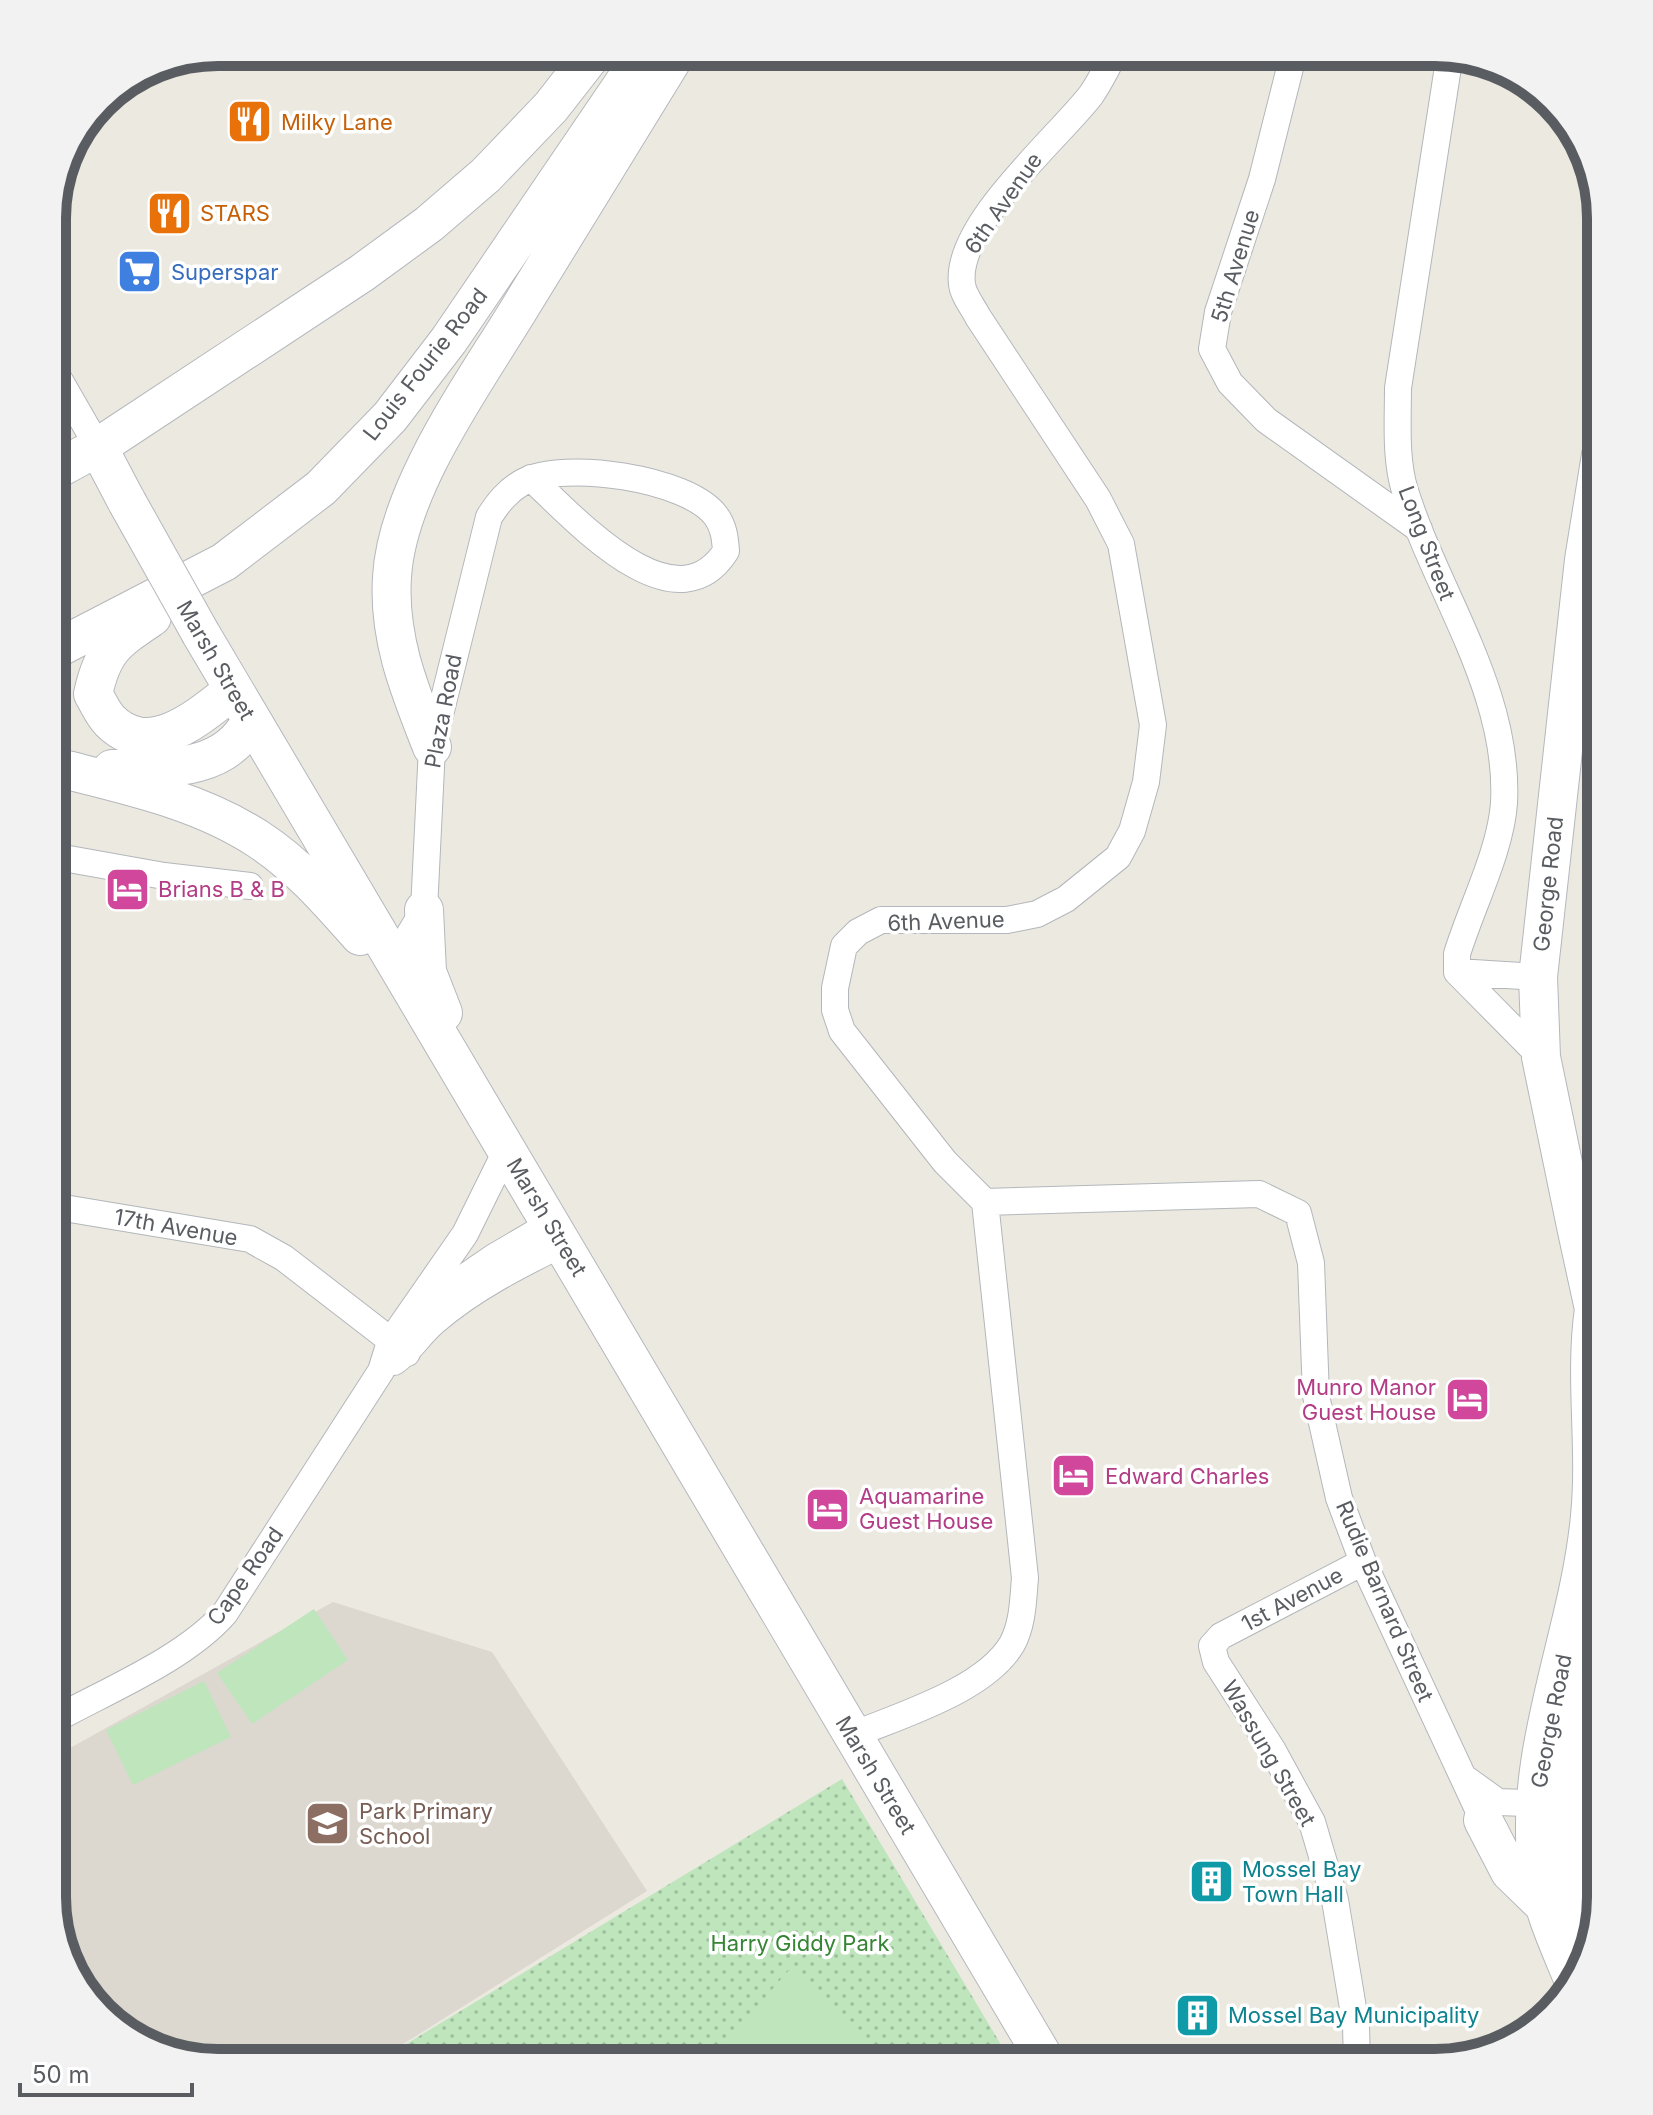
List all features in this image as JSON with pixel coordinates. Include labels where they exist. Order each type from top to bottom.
[{"type":"street","points":[[66,464],[98,447],[362,273],[429,224],[486,175],[551,107],[583,66]]},
{"type":"street","name":"Louis Fourie Road","points":[[66,644],[224,562],[321,488],[390,417],[449,340],[635,66]]},
{"type":"street","points":[[432,747],[402,671],[392,623],[392,578],[404,515],[460,406],[668,66]]},
{"type":"street","name":"6th Avenue","points":[[985,1202],[945,1162],[842,1031],[835,1010],[835,988],[844,946],[858,932],[881,920],[1007,920],[1037,914],[1096,877],[1118,857],[1132,831],[1146,782],[1153,725],[1121,544],[1098,499],[978,317],[962,285],[964,259],[980,228],[1023,166],[1091,95],[1107,66]]},
{"type":"street","name":"5th Avenue","points":[[1290,66],[1262,179],[1218,312],[1212,349],[1218,367],[1230,383],[1266,420],[1419,529]]},
{"type":"street","name":"Long Street","points":[[1448,66],[1398,388],[1404,488],[1489,699],[1504,760],[1504,806],[1457,954],[1457,972]]},
{"type":"street","name":"Marsh Street","points":[[66,391],[242,706],[558,1233],[1039,2049]]},
{"type":"street","points":[[578,473],[631,475],[679,492],[714,514],[724,531],[726,551],[706,573],[687,581],[662,579],[583,527],[531,478],[578,473]]},
{"type":"street","name":"Plaza Road","points":[[394,960],[424,910],[432,747],[489,517],[502,497],[531,478]]},
{"type":"street","name":"George Road","points":[[1587,541],[1538,977],[1541,1057],[1587,1267]]},
{"type":"street","points":[[66,769],[164,768],[204,762],[228,749],[244,735],[242,706],[149,737],[110,722],[93,694],[100,662],[124,637],[174,604],[224,562]]},
{"type":"street","points":[[66,771],[181,802],[259,839],[310,880],[426,1017]]},
{"type":"street","points":[[66,858],[164,876],[250,886]]},
{"type":"street","points":[[424,910],[427,972],[479,1105]]},
{"type":"street","points":[[1457,972],[1538,977]]},
{"type":"street","points":[[1457,972],[1498,1009],[1541,1057]]},
{"type":"street","name":"Cape Road","points":[[66,1713],[209,1630],[225,1613],[398,1348],[414,1312],[465,1234],[507,1149]]},
{"type":"street","name":"Rudie Barnard Street","points":[[985,1202],[1259,1194],[1298,1213],[1311,1263],[1316,1396],[1339,1498],[1363,1562],[1483,1820],[1514,1843],[1551,1850]]},
{"type":"street","points":[[853,1735],[937,1700],[993,1668],[1012,1644],[1022,1618],[1025,1578],[985,1202]]},
{"type":"street","name":"17th Avenue","points":[[66,1208],[250,1239],[284,1258],[398,1348]]},
{"type":"street","name":"Cape Road","points":[[414,1312],[494,1257],[558,1233]]},
{"type":"street","name":"Cape Road","points":[[398,1348],[558,1233]]},
{"type":"street","name":"George Road","points":[[1569,1969],[1544,1905],[1551,1850],[1543,1740],[1587,1532]]},
{"type":"street","name":"1st Avenue","points":[[1221,1636],[1363,1562]]},
{"type":"street","name":"Wassung Street","points":[[1221,1636],[1212,1646],[1216,1662],[1292,1783],[1312,1822],[1325,1861],[1356,2026],[1357,2049]]},
{"type":"street","name":"George Road","points":[[1550,1804],[1587,1682]]},
{"type":"street","name":"Rudie Barnard Street","points":[[1463,1777],[1498,1802],[1550,1804]]},
{"type":"street","points":[[1483,1820],[1510,1872],[1544,1905]]},
{"type":"street","name":"George Road","points":[[1551,1850],[1584,1929]]},
{"type":"shaded area","name":"Park Primary School","points":[[333,1602],[492,1652],[647,1891],[395,2049],[218,2049],[179,2044],[142,2029],[126,2018],[97,1989],[78,1955],[67,1917],[66,1750]]},
{"type":"green space","points":[[314,1609],[348,1660],[252,1724],[217,1673]]},
{"type":"green space","points":[[204,1681],[231,1737],[133,1785],[106,1730]]},
{"type":"green space","name":"Harry Giddy Park","points":[[842,1779],[1004,2049],[398,2049]]},
{"type":"green space","points":[[789,1970],[878,2049],[720,2049]]},
{"type":"place","name":"Milky Lane","points":[[250,122]]},
{"type":"place","name":"STARS","points":[[169,213]]},
{"type":"place","name":"Superspar","points":[[140,272]]},
{"type":"place","name":"Brians B & B","points":[[127,889]]},
{"type":"place","name":"Munro Manor Guest House","points":[[1467,1400]]},
{"type":"place","name":"Edward Charles","points":[[1074,1476]]},
{"type":"place","name":"Aquamarine Guest House","points":[[828,1509]]},
{"type":"place","name":"Park Primary School","points":[[328,1824]]},
{"type":"place","name":"Mossel Bay Town Hall","points":[[1211,1882]]},
{"type":"place","name":"Mossel Bay Municipality","points":[[1197,2015]]}]
